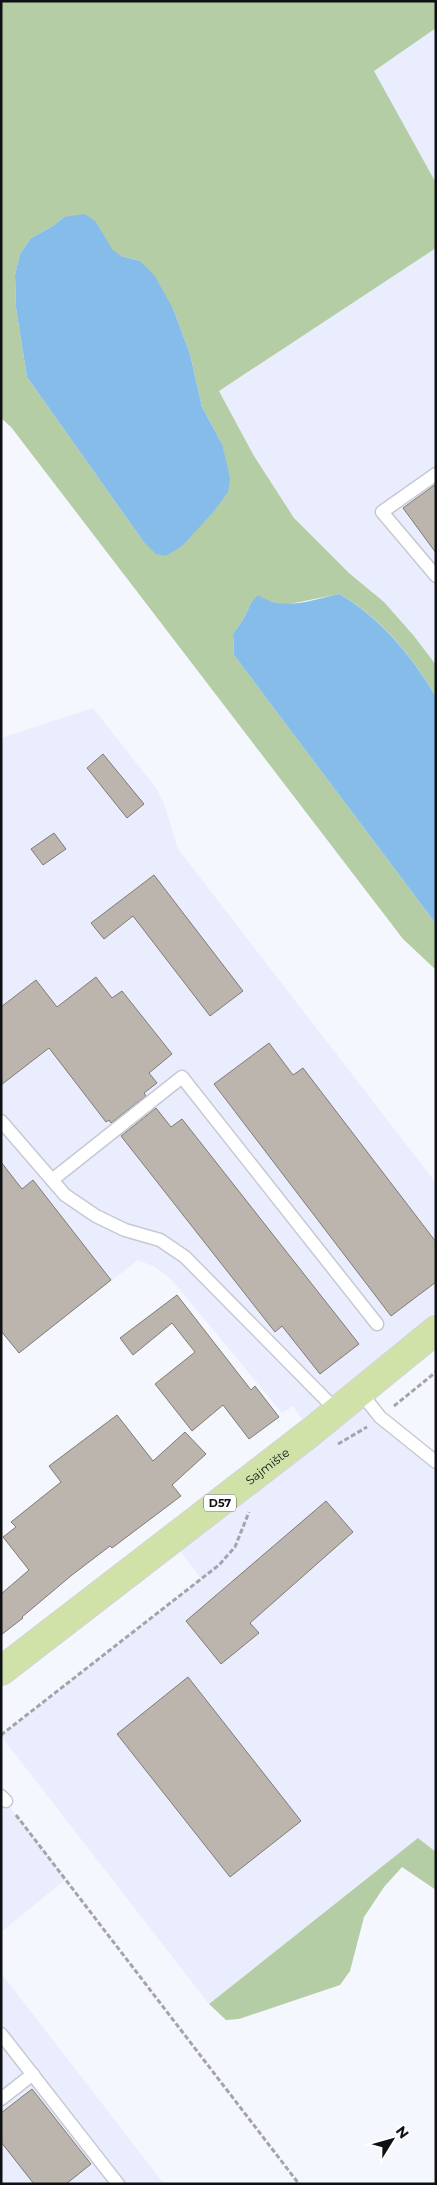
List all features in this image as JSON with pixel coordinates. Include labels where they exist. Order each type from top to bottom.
[{"type":"main road","name":"Sajmište","points":[[1,1672],[337,1412],[436,1330]]},
{"type":"lane","points":[[436,474],[382,512],[436,576]]},
{"type":"lane","points":[[52,1180],[182,1077],[377,1324]]},
{"type":"lane","points":[[1,1121],[66,1195],[96,1216],[125,1230],[160,1240],[184,1257],[337,1412]]},
{"type":"lane","points":[[361,1393],[380,1417],[436,1462]]},
{"type":"lane","points":[[1,2034],[118,2184]]},
{"type":"lane","points":[[1,2099],[33,2074]]},
{"type":"path","points":[[336,1445],[358,1433],[380,1417],[436,1372]]},
{"type":"path","points":[[1,1735],[219,1565],[235,1547],[252,1506]]},
{"type":"path","points":[[3,1799],[299,2184]]},
{"type":"shaded area","points":[[436,28],[436,183],[374,71]]},
{"type":"shaded area","points":[[436,248],[436,665],[384,602],[349,573],[294,518],[254,456],[219,391]]},
{"type":"shaded area","points":[[93,708],[157,789],[164,804],[178,849],[436,1183],[436,1330],[361,1393],[436,1462],[436,1852],[418,1838],[209,2004],[1,1736],[201,1579],[172,1540],[311,1432],[293,1406],[282,1413],[171,1279],[155,1267],[138,1260],[19,1353],[1,1331],[1,738]]},
{"type":"shaded area","points":[[1,1796],[66,1879],[1,1932]]},
{"type":"shaded area","points":[[1,1973],[164,2184],[1,2184]]},
{"type":"green space","points":[[1,1],[436,1],[436,28],[374,71],[436,183],[436,248],[219,391],[254,456],[294,518],[349,573],[384,602],[436,665],[436,697],[406,652],[382,626],[354,603],[339,594],[285,605],[266,600],[251,603],[233,634],[234,655],[436,924],[436,970],[403,939],[11,427],[1,418]],"holes":[[[64,217],[96,222],[111,249],[121,256],[140,261],[174,311],[190,354],[202,407],[222,444],[143,541],[27,377],[16,308],[15,275],[20,254],[31,238],[53,226]]]},
{"type":"green space","points":[[418,1838],[436,1852],[436,1890],[402,1867],[384,1887],[364,1917],[350,1971],[340,1985],[239,2019],[226,2020],[209,2004]]},
{"type":"water","points":[[85,214],[96,222],[112,249],[121,256],[140,261],[155,276],[174,311],[190,354],[202,407],[222,444],[230,478],[228,492],[214,511],[182,546],[166,556],[156,554],[143,541],[27,377],[16,308],[15,275],[20,254],[31,238],[53,226],[64,217]]},
{"type":"water","points":[[339,594],[368,614],[394,639],[406,652],[436,697],[436,924],[234,655],[233,634],[251,603],[258,595],[277,603],[287,604]]},
{"type":"building","points":[[436,484],[436,553],[403,508]]},
{"type":"building","points":[[103,754],[144,804],[127,818],[87,768]]},
{"type":"building","points":[[54,833],[66,849],[43,865],[31,849]]},
{"type":"building","points":[[154,875],[243,991],[210,1016],[133,916],[104,939],[91,923]]},
{"type":"building","points":[[96,977],[112,998],[122,991],[172,1054],[149,1073],[157,1083],[144,1093],[146,1096],[111,1123],[109,1120],[106,1122],[49,1048],[1,1085],[1,1007],[36,980],[57,1007]]},
{"type":"building","points":[[269,1043],[293,1075],[303,1068],[436,1242],[436,1282],[391,1316],[214,1084]]},
{"type":"building","points":[[156,1108],[171,1127],[182,1119],[359,1344],[320,1374],[282,1326],[275,1332],[121,1136]]},
{"type":"building","points":[[1,1162],[22,1189],[33,1180],[111,1280],[19,1353],[1,1331]]},
{"type":"building","points":[[177,1295],[251,1390],[255,1386],[279,1417],[249,1439],[223,1405],[192,1431],[155,1384],[195,1352],[172,1323],[133,1355],[120,1338]]},
{"type":"building","points":[[117,1415],[153,1461],[185,1432],[206,1454],[172,1485],[181,1496],[112,1548],[110,1546],[72,1575],[1,1635],[1,1594],[29,1570],[3,1537],[16,1527],[11,1522],[61,1482],[49,1466]]},
{"type":"building","points":[[326,1501],[353,1532],[250,1623],[259,1633],[221,1664],[186,1621]]},
{"type":"building","points":[[188,1677],[301,1821],[230,1877],[117,1734]]},
{"type":"building","points":[[32,2089],[91,2164],[66,2184],[34,2184],[1,2142],[1,2113]]}]
